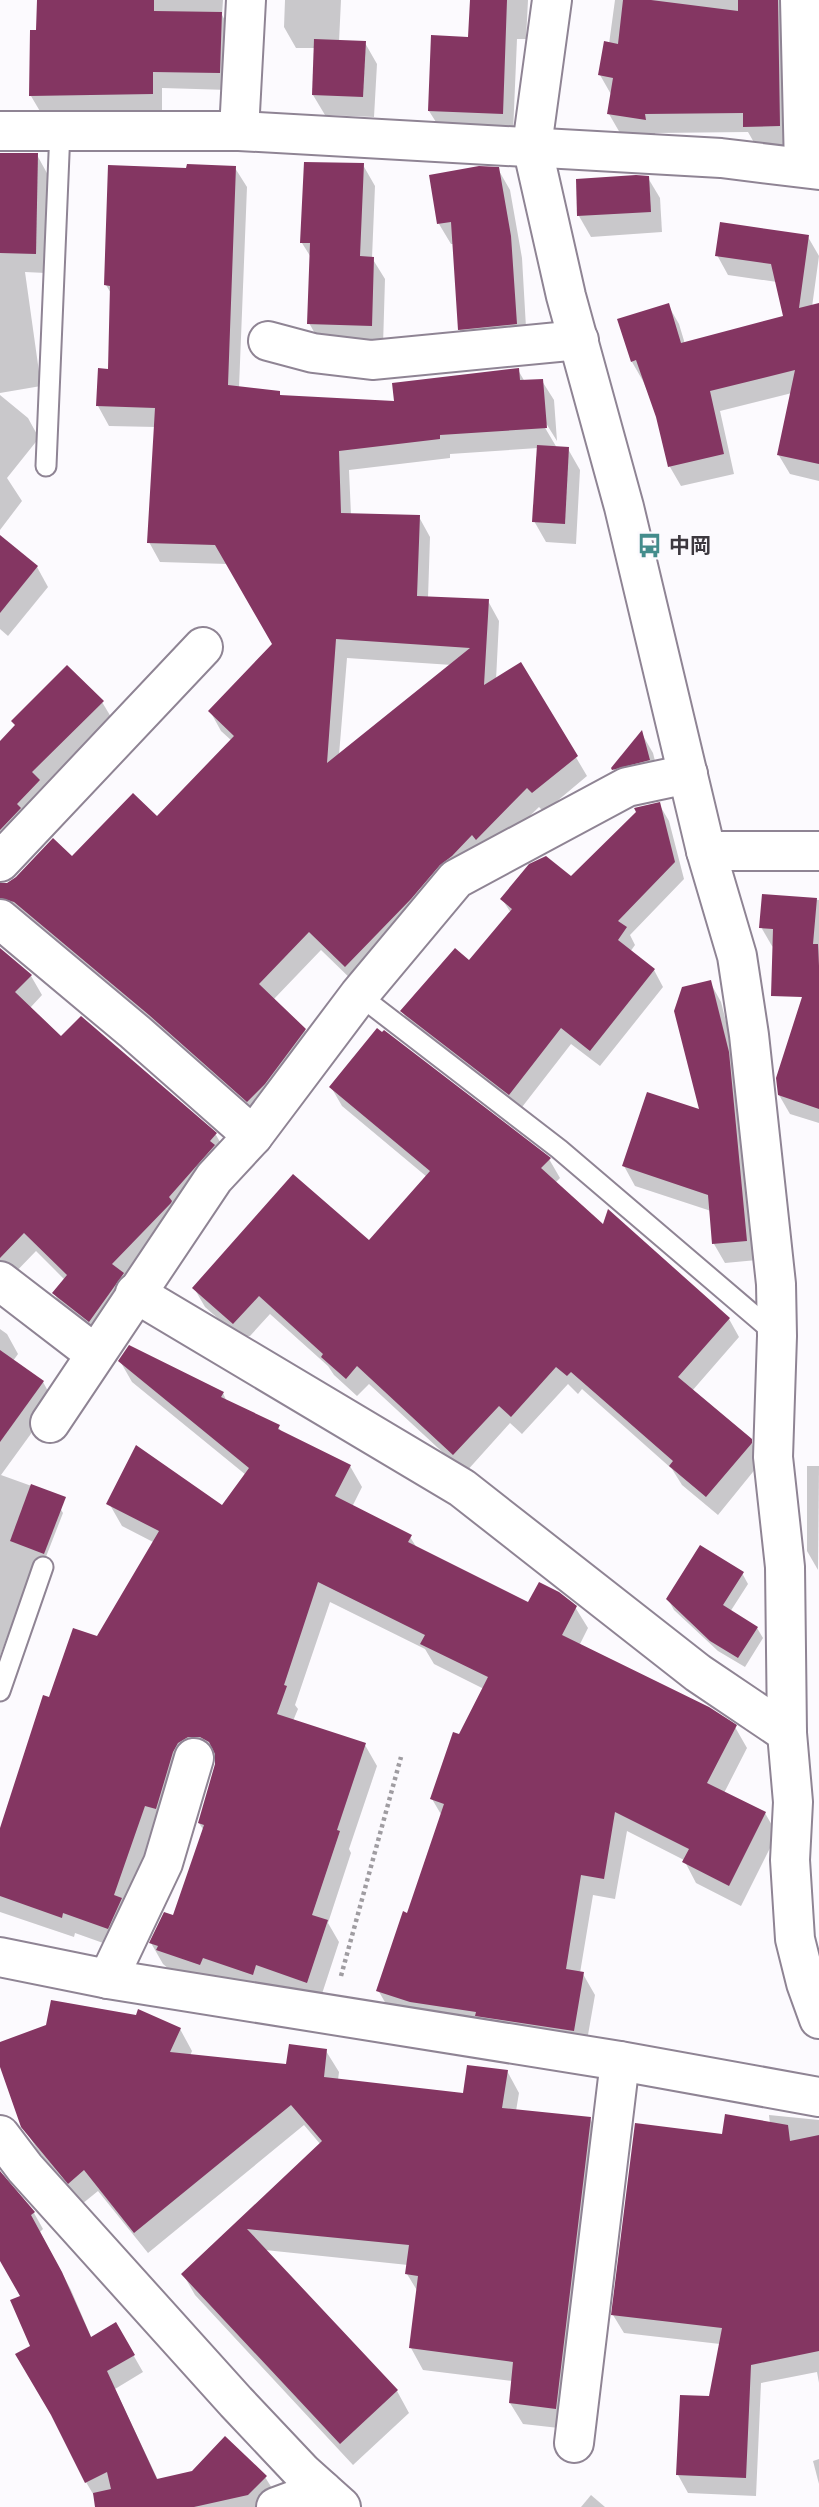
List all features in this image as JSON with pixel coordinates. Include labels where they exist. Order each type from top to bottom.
[{"type":"street","points":[[239,131],[246,0]]},
{"type":"street","points":[[552,0],[532,146],[579,340],[624,507],[706,851],[737,956],[776,1284],[777,1336],[772,1457],[785,1567],[787,1733],[806,1802],[790,1860],[795,1939],[806,1983],[819,2019]]},
{"type":"street","points":[[0,131],[239,131],[721,158],[811,169],[800,0]]},
{"type":"street","points":[[268,341],[313,354],[372,360],[579,340]]},
{"type":"street","points":[[0,862],[203,647]]},
{"type":"street","points":[[50,1423],[214,1178],[253,1136],[359,995],[456,879],[627,787],[688,774]]},
{"type":"street","points":[[706,851],[819,851]]},
{"type":"street","points":[[0,919],[135,1032],[253,1136]]},
{"type":"street","points":[[0,1281],[95,1354]]},
{"type":"street","points":[[135,1293],[462,1488],[698,1673],[787,1733]]},
{"type":"street","points":[[108,1979],[163,1863],[194,1758]]},
{"type":"street","points":[[0,1957],[108,1979],[620,2061],[819,2097]]},
{"type":"street","points":[[574,2443],[620,2061]]},
{"type":"street","points":[[0,2135],[25,2168],[174,2334],[303,2473],[332,2498]]},
{"type":"street","points":[[276,2507],[332,2498]]},
{"type":"lane","points":[[46,466],[60,130]]},
{"type":"lane","points":[[359,995],[559,1149],[777,1336]]},
{"type":"lane","points":[[0,1691],[43,1567]]},
{"type":"path","points":[[331,2014],[401,1757]]},
{"type":"building","points":[[37,0],[154,0],[154,11],[222,12],[220,73],[153,72],[153,94],[29,96],[30,30],[36,30]]},
{"type":"building","points":[[470,0],[507,0],[503,114],[428,111],[431,35],[468,37]]},
{"type":"building","points":[[623,0],[651,0],[738,11],[738,0],[778,0],[780,126],[743,127],[743,113],[645,114],[646,120],[607,114],[613,78],[598,75],[604,41],[618,44]]},
{"type":"building","points":[[314,39],[366,41],[363,97],[312,95]]},
{"type":"building","points":[[0,153],[38,153],[36,254],[0,253]]},
{"type":"building","points":[[304,162],[364,163],[360,256],[374,257],[372,326],[307,324],[310,243],[300,243]]},
{"type":"building","points":[[187,164],[236,166],[228,385],[280,391],[280,395],[394,401],[392,383],[519,368],[520,380],[543,379],[547,428],[440,435],[440,439],[339,451],[341,513],[420,515],[417,596],[489,599],[484,685],[521,662],[578,756],[532,793],[527,788],[476,840],[472,835],[440,865],[345,967],[309,932],[259,984],[306,1029],[265,1084],[247,1102],[149,1015],[14,902],[0,898],[0,883],[7,883],[16,877],[53,838],[72,856],[133,793],[157,816],[234,736],[208,711],[272,644],[215,545],[147,543],[155,408],[96,406],[98,368],[108,369],[110,286],[104,285],[108,165],[186,168]],"holes":[[[336,639],[470,648],[327,763]]]},
{"type":"building","points":[[479,166],[499,167],[511,236],[517,324],[458,330],[451,222],[437,224],[429,175]]},
{"type":"building","points":[[649,176],[651,212],[577,216],[576,179]]},
{"type":"building","points":[[720,222],[809,235],[799,308],[819,303],[819,464],[777,455],[795,370],[710,391],[724,454],[668,467],[656,417],[636,360],[631,362],[617,319],[669,303],[681,343],[783,316],[771,264],[715,256]]},
{"type":"building","points":[[537,445],[569,447],[565,524],[532,522]]},
{"type":"building","points":[[0,535],[38,566],[0,613]]},
{"type":"building","points":[[67,665],[104,701],[32,772],[40,780],[17,804],[21,808],[0,830],[0,741],[15,725],[11,721]]},
{"type":"building","points":[[642,730],[650,760],[612,770],[611,768]]},
{"type":"building","points":[[660,802],[675,862],[618,921],[627,927],[618,940],[655,969],[590,1051],[561,1028],[509,1095],[400,1011],[455,948],[469,960],[512,909],[500,899],[529,864],[546,856],[571,876],[636,812],[634,808]]},
{"type":"building","points":[[762,894],[817,898],[813,944],[818,944],[819,966],[819,1109],[778,1095],[776,1078],[802,997],[771,996],[773,929],[759,928]]},
{"type":"building","points":[[0,948],[32,975],[15,992],[61,1036],[81,1016],[217,1133],[210,1141],[215,1145],[169,1197],[171,1203],[112,1264],[124,1273],[89,1322],[52,1293],[67,1275],[24,1233],[0,1258]]},
{"type":"building","points":[[711,980],[729,1052],[747,1241],[712,1244],[708,1195],[622,1166],[647,1092],[699,1109],[674,1011],[682,987]]},
{"type":"building","points":[[377,1028],[382,1032],[384,1030],[551,1158],[541,1168],[603,1224],[608,1209],[730,1318],[678,1377],[752,1439],[752,1443],[706,1497],[669,1466],[673,1461],[571,1372],[567,1376],[556,1367],[511,1417],[499,1406],[453,1455],[357,1366],[346,1379],[321,1357],[323,1354],[259,1296],[233,1324],[192,1288],[293,1174],[369,1240],[430,1171],[329,1087]]},
{"type":"building","points":[[129,1345],[224,1392],[221,1397],[280,1425],[278,1429],[351,1465],[335,1496],[412,1535],[408,1542],[528,1602],[539,1582],[559,1592],[577,1606],[562,1635],[709,1707],[737,1725],[707,1783],[766,1812],[729,1886],[682,1862],[689,1849],[615,1812],[604,1879],[581,1875],[566,1969],[584,1972],[574,2031],[475,2016],[476,2012],[410,2002],[376,1991],[403,1911],[407,1913],[444,1804],[430,1799],[453,1732],[459,1734],[488,1677],[420,1644],[425,1635],[318,1582],[277,1714],[366,1743],[312,1915],[328,1920],[307,1983],[256,1965],[253,1975],[203,1958],[200,1965],[156,1950],[158,1946],[149,1943],[164,1912],[173,1915],[204,1825],[198,1823],[215,1764],[215,1754],[209,1742],[200,1737],[188,1737],[178,1743],[156,1809],[145,1806],[114,1895],[122,1898],[108,1929],[63,1913],[62,1918],[0,1896],[0,1828],[43,1695],[49,1697],[73,1628],[97,1636],[159,1531],[106,1504],[136,1445],[222,1505],[249,1468],[118,1361]]},
{"type":"building","points":[[0,1350],[44,1381],[0,1442]]},
{"type":"building","points":[[31,1484],[66,1497],[44,1554],[10,1541]]},
{"type":"building","points":[[700,1545],[744,1572],[723,1605],[758,1627],[738,1658],[710,1641],[666,1599]]},
{"type":"building","points":[[51,2000],[136,2015],[138,2009],[181,2028],[170,2052],[286,2064],[289,2044],[327,2049],[324,2077],[463,2093],[467,2065],[508,2070],[502,2108],[591,2117],[556,2409],[509,2403],[513,2362],[409,2348],[418,2276],[405,2274],[409,2245],[247,2229],[398,2390],[340,2444],[181,2274],[322,2141],[291,2105],[134,2233],[84,2170],[68,2184],[21,2127],[0,2067],[0,2042],[46,2025]]},
{"type":"building","points":[[725,2114],[788,2125],[790,2141],[819,2135],[819,2351],[751,2365],[746,2478],[676,2475],[680,2395],[709,2396],[722,2328],[611,2315],[635,2123],[722,2134]]},
{"type":"building","points":[[0,2171],[35,2212],[31,2215],[62,2272],[91,2337],[116,2322],[135,2355],[107,2371],[157,2479],[192,2471],[225,2436],[267,2476],[248,2495],[194,2507],[95,2507],[93,2493],[111,2489],[107,2472],[85,2483],[51,2415],[15,2354],[30,2346],[10,2300],[20,2296],[0,2261]]},
{"type":"place","name":"中岡","points":[[649,546]]}]
